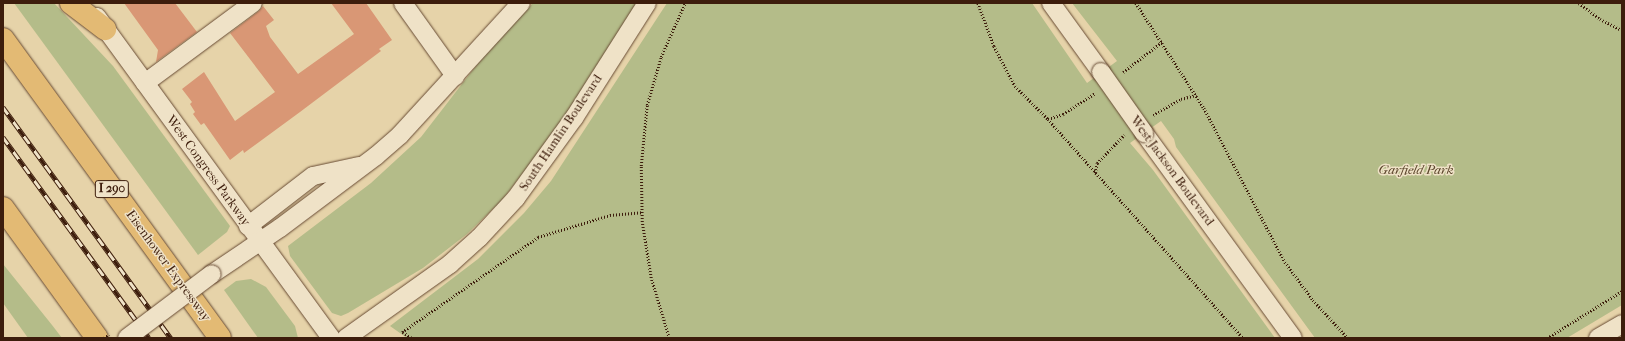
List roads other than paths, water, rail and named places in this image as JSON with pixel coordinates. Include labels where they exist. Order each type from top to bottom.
[{"type":"highway","points":[[71,3],[105,29]]},
{"type":"highway","name":"Eisenhower Expressway","points":[[3,39],[220,338]]},
{"type":"highway","points":[[3,208],[98,338]]},
{"type":"street","name":"West Congress Parkway","points":[[86,3],[331,338]]},
{"type":"street","points":[[403,3],[455,76]]},
{"type":"street","points":[[127,338],[212,274],[260,242],[366,164],[400,135],[521,3]]},
{"type":"street","name":"South Hamlin Boulevard","points":[[346,338],[450,264],[479,238],[516,198],[570,124],[647,3]]},
{"type":"street","name":"West Jackson Boulevard","points":[[1051,3],[1293,338]]},
{"type":"street","points":[[145,83],[245,5]]},
{"type":"street","points":[[248,226],[313,176],[366,164]]},
{"type":"street","points":[[1598,338],[1622,324]]},
{"type":"railway","points":[[3,107],[171,338]]},
{"type":"railway","points":[[3,137],[149,338]]},
{"type":"park label","name":"Garfield Park","points":[[1416,170]]}]
